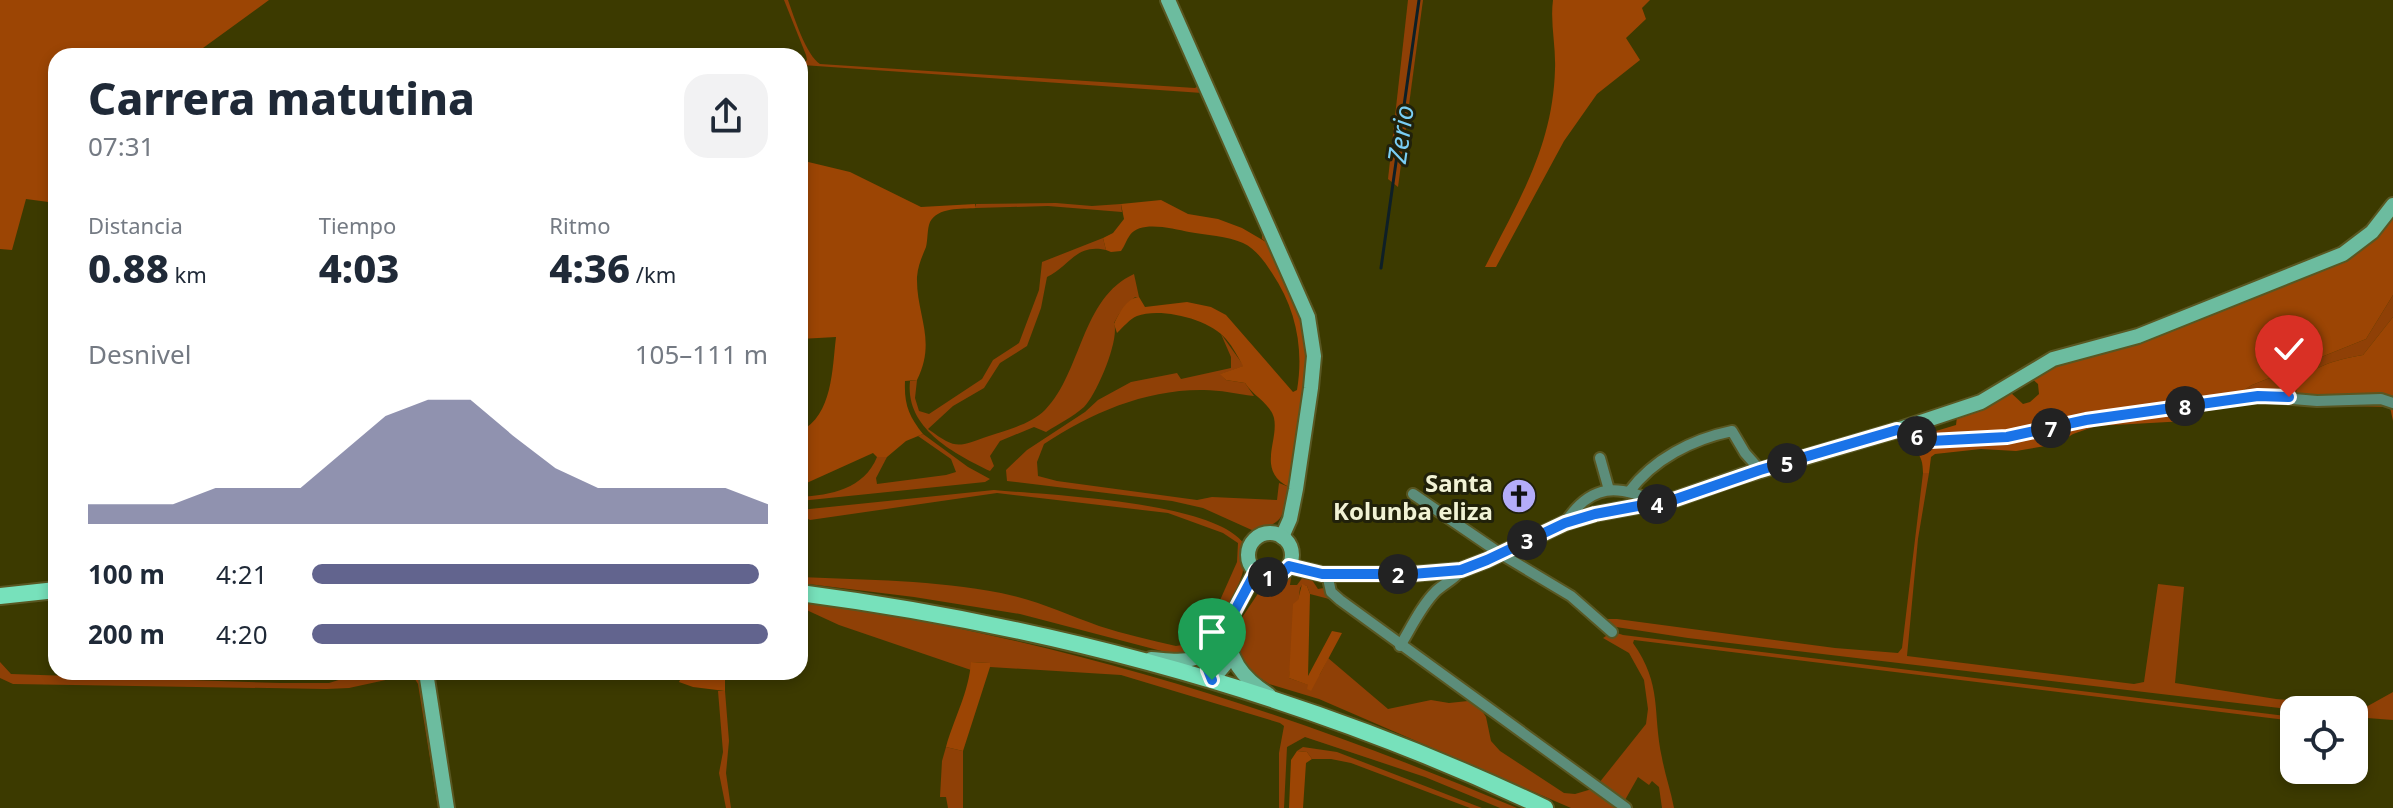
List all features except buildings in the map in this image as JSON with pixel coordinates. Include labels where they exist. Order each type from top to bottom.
[{"type":"main road","points":[[0,596],[48,591]]},
{"type":"main road","points":[[808,594],[1007,626],[1212,680],[1388,740],[1545,808]]},
{"type":"street","points":[[1168,0],[1308,317],[1314,356],[1313,373],[1296,489],[1290,519],[1282,537]]},
{"type":"street","points":[[1289,566],[1327,574],[1412,574],[1461,570],[1565,523],[1595,514],[1659,503],[1897,430],[1981,402],[2053,359],[2138,336],[2343,254],[2372,232],[2393,205]]},
{"type":"street","points":[[1897,430],[1930,441],[2007,437],[2086,420],[2258,396],[2317,401],[2381,399],[2393,403]]},
{"type":"street","points":[[1629,492],[1638,479],[1663,459],[1696,442],[1732,431],[1760,470]]},
{"type":"street","points":[[1600,458],[1609,490]]},
{"type":"street","points":[[1565,523],[1577,505],[1601,490],[1629,492],[1659,503]]},
{"type":"street","points":[[1413,494],[1501,554],[1571,596],[1612,632]]},
{"type":"street","points":[[1268,534],[1282,537],[1292,550],[1289,566],[1277,576],[1266,577],[1256,571],[1249,560],[1254,541],[1268,534]]},
{"type":"street","points":[[1400,646],[1438,588],[1456,577],[1461,570]]},
{"type":"street","points":[[1132,657],[1181,661],[1198,657],[1208,650],[1227,625],[1256,571]]},
{"type":"street","points":[[1327,574],[1331,592],[1400,646],[1626,808]]},
{"type":"street","points":[[1227,625],[1236,667],[1249,682],[1273,699]]},
{"type":"street","points":[[1208,650],[1208,670],[1212,680],[1231,653]]},
{"type":"street","points":[[427,680],[447,808]]},
{"type":"shaded area","points":[[0,0],[269,0],[203,48],[48,48],[48,202],[26,199],[12,250],[0,249]]},
{"type":"shaded area","points":[[784,0],[788,0],[808,48],[803,48]]},
{"type":"shaded area","points":[[1408,0],[1423,0],[1398,187],[1388,179]]},
{"type":"shaded area","points":[[1553,0],[1650,0],[1642,8],[1646,19],[1626,38],[1640,60],[1597,94],[1564,141],[1496,267],[1485,267],[1522,195],[1548,123],[1555,69]]},
{"type":"shaded area","points":[[1171,21],[1273,246],[1262,239],[1262,229],[1202,93],[808,65],[808,48],[820,64],[1195,88],[1198,86]]},
{"type":"shaded area","points":[[808,162],[850,172],[921,207],[975,204],[976,208],[950,210],[934,217],[929,225],[926,247],[918,269],[925,352],[917,380],[905,381],[905,397],[908,410],[923,434],[906,441],[887,457],[877,457],[873,453],[808,482],[808,426],[825,403],[832,377],[836,337],[808,339]]},
{"type":"shaded area","points":[[1161,200],[1188,214],[1218,219],[1242,228],[1273,246],[1305,316],[1310,365],[1289,487],[1273,473],[1271,455],[1275,427],[1272,413],[1245,383],[1226,380],[1220,374],[1243,366],[1219,332],[1197,321],[1158,313],[1137,316],[1117,333],[1116,320],[1124,307],[1135,298],[1139,297],[1145,307],[1187,302],[1211,307],[1226,315],[1293,392],[1297,390],[1298,344],[1292,315],[1272,273],[1252,249],[1224,237],[1149,227],[1135,230],[1121,251],[1106,250],[1103,238],[1113,233],[1124,219],[1121,204]]},
{"type":"shaded area","points":[[976,204],[1092,206],[1121,204],[1122,212],[1048,206],[976,208]]},
{"type":"shaded area","points":[[2393,213],[2393,295],[2366,339],[2252,385],[2234,396],[1998,434],[1933,436],[1936,431],[1956,425],[1957,417],[2010,392],[2023,404],[2030,402],[2039,394],[2038,384],[2030,377],[2038,370],[2341,259]]},
{"type":"shaded area","points":[[1103,238],[1106,250],[1080,253],[1047,277],[1041,308],[1027,346],[1000,363],[984,388],[953,406],[928,429],[952,443],[963,444],[1018,426],[1039,415],[1057,394],[1103,300],[1116,285],[1134,274],[1139,297],[1135,297],[1114,323],[1114,341],[1106,366],[1084,407],[1046,432],[1034,427],[1000,441],[990,456],[994,466],[990,471],[934,437],[915,412],[910,398],[910,381],[917,380],[915,398],[919,411],[929,414],[982,379],[993,360],[1019,343],[1039,290],[1042,262]]},
{"type":"shaded area","points":[[2393,295],[2393,317],[2363,355],[2333,362],[2313,371],[2299,385],[2296,394],[2234,396],[2252,385],[2366,339]]},
{"type":"shaded area","points":[[2393,317],[2393,421],[2390,407],[2349,406],[2345,396],[2296,394],[2299,385],[2313,371],[2333,362],[2363,355]]},
{"type":"shaded area","points":[[1221,334],[1244,366],[1221,374],[1226,380],[1245,383],[1254,396],[1210,390],[1182,391],[1140,398],[1120,405],[1081,422],[1044,444],[1037,462],[1038,476],[1197,500],[1212,497],[1277,500],[1279,483],[1289,487],[1281,517],[1272,525],[1254,531],[1203,508],[1172,501],[1007,481],[1006,470],[1027,450],[1098,400],[1131,382],[1177,373],[1181,379],[1231,368],[1231,357]]},
{"type":"shaded area","points":[[2183,410],[2186,421],[2096,426],[2057,444],[2016,451],[1981,449],[1935,454],[1931,457],[1929,473],[1923,473],[1922,461],[1917,453],[1898,443],[1899,439],[1929,443],[2060,429]]},
{"type":"shaded area","points":[[923,434],[990,479],[985,482],[808,500],[808,496],[835,492],[855,483],[871,468],[877,457],[887,457],[876,478],[877,484],[956,472],[951,459],[918,436]]},
{"type":"shaded area","points":[[1923,473],[1929,473],[1918,539],[1907,656],[2134,684],[2144,682],[2158,584],[2184,587],[2175,683],[2280,699],[2280,708],[1688,638],[1616,627],[1602,619],[1835,648],[1898,653],[1902,648]]},
{"type":"shaded area","points":[[994,490],[1128,503],[1200,518],[1227,530],[1244,544],[1242,575],[1226,614],[1209,638],[1187,652],[1173,654],[1020,614],[808,584],[808,577],[951,585],[1001,593],[1099,626],[1176,646],[1200,638],[1209,625],[1237,562],[1238,543],[1223,533],[1168,513],[997,493],[810,520],[808,509]]},
{"type":"shaded area","points":[[1303,577],[1312,580],[1318,589],[1324,588],[1333,600],[1310,594],[1307,586],[1300,588],[1289,678],[1309,685],[1320,674],[1328,658],[1388,709],[1431,700],[1449,703],[1468,701],[1481,709],[1491,741],[1500,751],[1564,793],[1575,794],[1592,789],[1618,808],[1571,808],[1319,699],[1269,684],[1245,668],[1233,644],[1236,622],[1239,622],[1263,586],[1291,578],[1290,585],[1297,585]]},
{"type":"shaded area","points":[[1302,584],[1307,586],[1310,594],[1308,676],[1332,631],[1342,633],[1311,691],[1307,689],[1308,685],[1289,678],[1293,604],[1298,600]]},
{"type":"shaded area","points":[[808,602],[984,634],[1165,680],[1343,739],[1517,808],[1500,808],[1425,777],[1305,737],[1287,747],[1284,808],[1279,808],[1279,753],[1284,726],[1280,723],[1121,675],[990,667],[989,663],[971,662],[971,670],[839,625],[808,611]]},
{"type":"shaded area","points":[[1608,630],[1623,635],[2280,715],[2280,719],[1634,640],[1653,686],[1659,741],[1674,808],[1662,808],[1659,787],[1652,781],[1649,785],[1638,777],[1625,800],[1599,783],[1646,724],[1648,709],[1644,680],[1629,653],[1603,638],[1609,634]]},
{"type":"shaded area","points":[[0,662],[11,674],[48,675],[48,680],[329,683],[339,680],[386,680],[349,688],[326,689],[13,684],[0,678]]},
{"type":"shaded area","points":[[971,662],[990,663],[990,667],[963,751],[946,747]]},
{"type":"shaded area","points":[[416,680],[423,680],[443,808],[438,808]]},
{"type":"shaded area","points":[[725,680],[725,691],[693,687],[679,682]]},
{"type":"shaded area","points":[[718,691],[725,691],[729,741],[726,773],[731,808],[726,808],[719,773],[723,752]]},
{"type":"shaded area","points":[[2393,692],[2393,720],[2368,718],[2368,706]]},
{"type":"shaded area","points":[[946,747],[963,751],[963,808],[948,808],[946,797],[940,797]]},
{"type":"shaded area","points":[[1303,747],[1337,752],[1482,808],[1470,808],[1351,763],[1312,759],[1307,752],[1297,751]]},
{"type":"shaded area","points":[[1297,751],[1307,752],[1312,759],[1306,763],[1303,808],[1289,808],[1291,760]]},
{"type":"waterway","name":"Zerio","points":[[1381,268],[1419,0]]},
{"type":"place","name":"Santa Kolunba eliza","points":[[1519,496]]},
{"type":"route","points":[[1212,680],[1208,670],[1208,650],[1227,625],[1236,603],[1256,571],[1271,577],[1282,574],[1289,566],[1322,574],[1412,574],[1461,570],[1565,523],[1595,514],[1676,499],[1760,470],[1897,430],[1930,441],[2007,437],[2086,420],[2258,396],[2289,397]]}]
